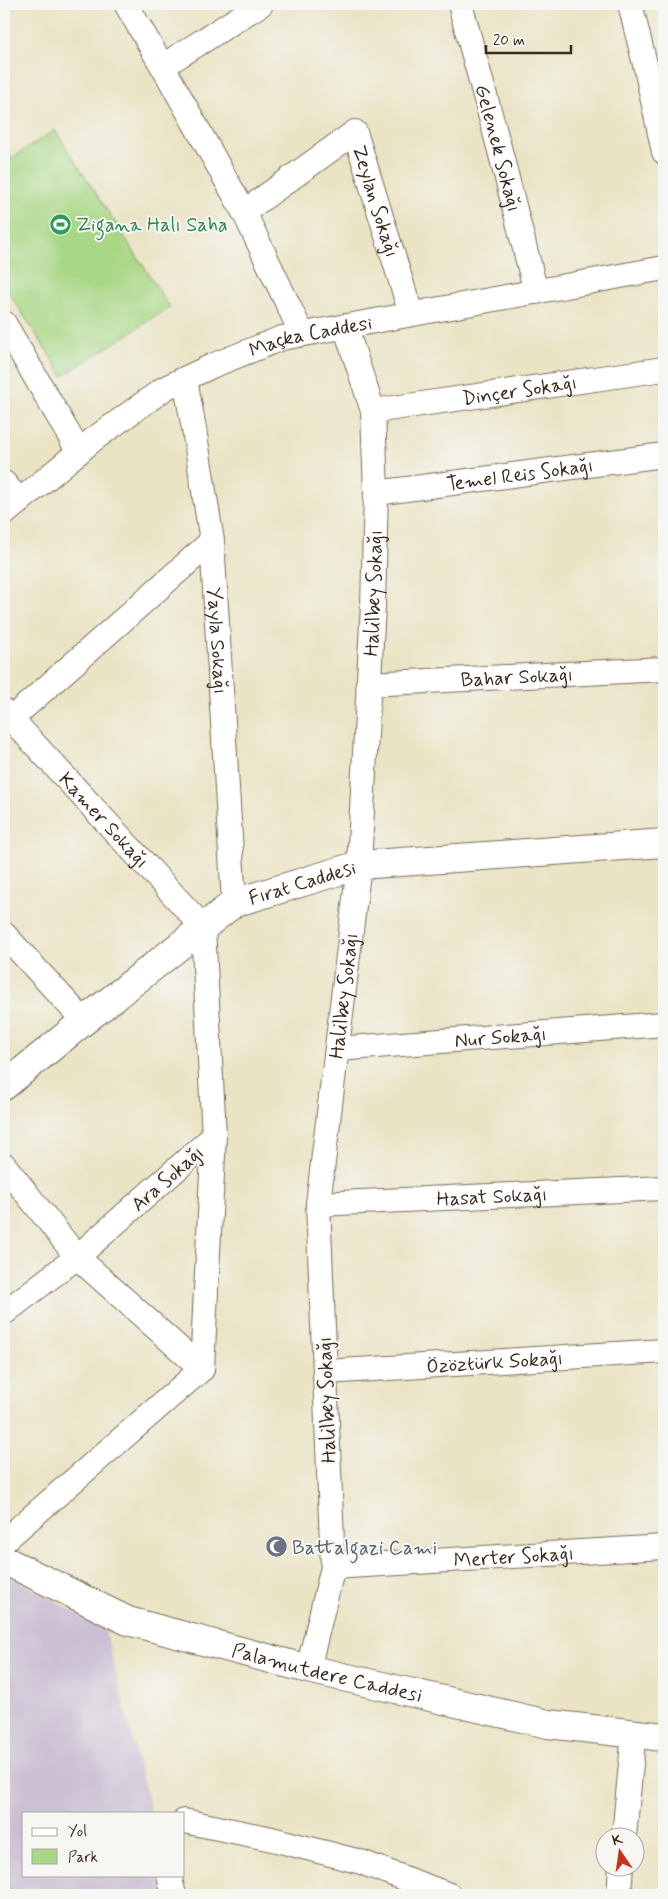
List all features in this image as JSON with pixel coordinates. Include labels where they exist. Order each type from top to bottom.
[{"type":"street","points":[[126,4],[163,66],[244,212],[302,334]]},
{"type":"street","points":[[163,66],[261,4]]},
{"type":"street","name":"Gelenek Sokağı","points":[[460,4],[536,292]]},
{"type":"street","points":[[630,4],[664,152]]},
{"type":"street","name":"Zeylan Sokağı","points":[[244,212],[355,132],[411,314]]},
{"type":"street","name":"Maçka Caddesi","points":[[12,508],[79,452],[165,388],[282,338],[664,268]]},
{"type":"street","points":[[4,322],[79,452]]},
{"type":"street","name":"Halilbey Sokağı","points":[[308,1669],[333,1567],[318,1204],[359,865],[376,493],[373,410],[345,326]]},
{"type":"street","name":"Dinçer Sokağı","points":[[373,410],[664,369]]},
{"type":"street","name":"Yayla Sokağı","points":[[184,379],[212,541],[234,904]]},
{"type":"street","name":"Temel Reis Sokağı","points":[[376,493],[664,454]]},
{"type":"street","points":[[4,483],[12,508]]},
{"type":"street","points":[[7,715],[212,541]]},
{"type":"street","name":"Bahar Sokağı","points":[[368,684],[664,670]]},
{"type":"street","name":"Kamer Sokağı","points":[[7,715],[203,927]]},
{"type":"street","name":"Fırat Caddesi","points":[[4,1086],[234,904],[359,865],[664,843]]},
{"type":"street","name":"Ara Sokağı","points":[[4,1313],[77,1256],[214,1136],[203,927]]},
{"type":"street","points":[[4,934],[84,1021]]},
{"type":"street","name":"Nur Sokağı","points":[[337,1049],[664,1024]]},
{"type":"street","points":[[4,1541],[202,1369],[214,1136]]},
{"type":"street","points":[[4,1164],[77,1256],[202,1369]]},
{"type":"street","name":"Hasat Sokağı","points":[[318,1204],[664,1188]]},
{"type":"street","name":"Özöztürk Sokağı","points":[[325,1372],[664,1351]]},
{"type":"street","name":"Merter Sokağı","points":[[333,1567],[664,1547]]},
{"type":"street","name":"Palamutdere Caddesi","points":[[4,1560],[128,1621],[308,1669],[548,1724],[664,1737]]},
{"type":"street","points":[[625,1826],[634,1734]]},
{"type":"street","points":[[185,1821],[272,1839],[361,1862],[449,1895]]},
{"type":"street","points":[[169,1876],[174,1895]]},
{"type":"street","points":[[619,1895],[620,1876]]},
{"type":"shaded area","points":[[4,1572],[105,1630],[151,1812],[22,1812],[22,1876],[167,1876],[172,1895],[4,1895]]},
{"type":"green space","name":"Zigana Halı Saha","points":[[55,130],[170,307],[63,376],[4,285],[4,163]]},
{"type":"place","name":"Zigana Halı Saha","points":[[60,224]]},
{"type":"place","name":"Battalgazi Cami","points":[[276,1547]]}]
